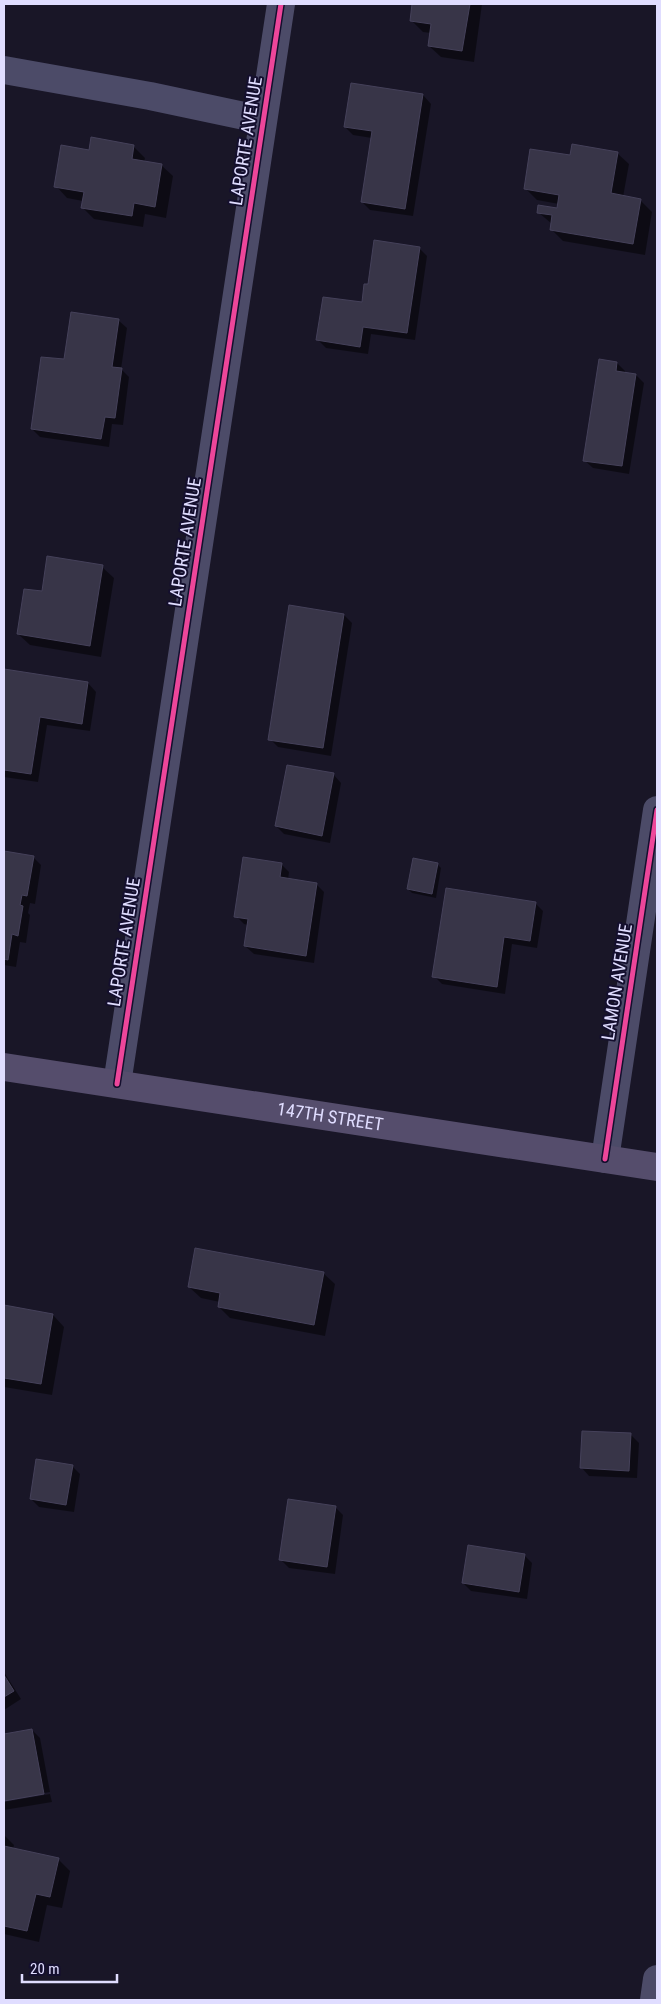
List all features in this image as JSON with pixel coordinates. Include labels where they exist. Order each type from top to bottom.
[{"type":"main road","name":"147TH STREET","points":[[4,1067],[657,1168]]},
{"type":"street","name":"LAPORTE AVENUE","points":[[117,1084],[281,4]]},
{"type":"street","points":[[4,70],[150,96],[263,120]]},
{"type":"street","name":"LAMON AVENUE","points":[[605,1159],[656,826]]},
{"type":"street","points":[[654,2000],[657,1979]]},
{"type":"building","points":[[412,4],[470,4],[462,51],[428,46],[431,24],[410,21]]},
{"type":"building","points":[[351,83],[423,94],[405,209],[361,202],[372,131],[344,127]]},
{"type":"building","points":[[91,137],[134,145],[132,159],[162,164],[155,207],[134,203],[132,216],[81,208],[84,192],[54,187],[61,145],[89,150]]},
{"type":"building","points":[[572,144],[618,152],[611,193],[641,199],[633,244],[550,230],[552,215],[537,213],[538,205],[557,208],[559,195],[524,189],[530,149],[570,155]]},
{"type":"building","points":[[374,240],[420,247],[407,333],[363,327],[360,347],[316,340],[323,297],[362,302],[364,284],[368,284]]},
{"type":"building","points":[[71,312],[119,319],[112,367],[122,368],[115,418],[105,417],[101,439],[31,429],[41,357],[64,359]]},
{"type":"building","points":[[599,359],[617,362],[616,371],[636,374],[622,466],[583,461]]},
{"type":"building","points":[[47,556],[103,565],[90,646],[17,634],[24,589],[42,591]]},
{"type":"building","points":[[289,605],[344,614],[323,748],[268,740]]},
{"type":"building","points":[[4,669],[88,682],[82,724],[40,717],[31,774],[4,770]]},
{"type":"building","points":[[287,765],[334,773],[322,836],[275,826]]},
{"type":"building","points":[[4,851],[34,856],[27,896],[22,895],[20,905],[23,906],[18,936],[12,934],[8,960],[4,959]]},
{"type":"building","points":[[243,857],[282,863],[280,877],[317,883],[306,956],[244,946],[248,919],[234,917]]},
{"type":"building","points":[[413,858],[438,863],[432,894],[407,889]]},
{"type":"building","points":[[446,888],[536,902],[530,941],[504,937],[497,987],[432,977]]},
{"type":"building","points":[[195,1248],[324,1272],[314,1325],[218,1307],[220,1293],[188,1287]]},
{"type":"building","points":[[4,1305],[53,1314],[41,1384],[4,1378]]},
{"type":"building","points":[[582,1431],[631,1433],[629,1471],[580,1468]]},
{"type":"building","points":[[36,1459],[73,1465],[66,1505],[30,1499]]},
{"type":"building","points":[[288,1499],[336,1506],[327,1567],[279,1560]]},
{"type":"building","points":[[468,1545],[525,1554],[519,1592],[462,1583]]},
{"type":"building","points":[[4,1675],[14,1691],[4,1697]]},
{"type":"building","points":[[32,1729],[44,1794],[4,1801],[4,1734]]},
{"type":"building","points":[[4,1846],[59,1858],[50,1897],[36,1894],[27,1931],[4,1926]]},
{"type":"cycle path","points":[[117,1084],[281,4]]},
{"type":"cycle path","points":[[605,1159],[657,810]]}]
